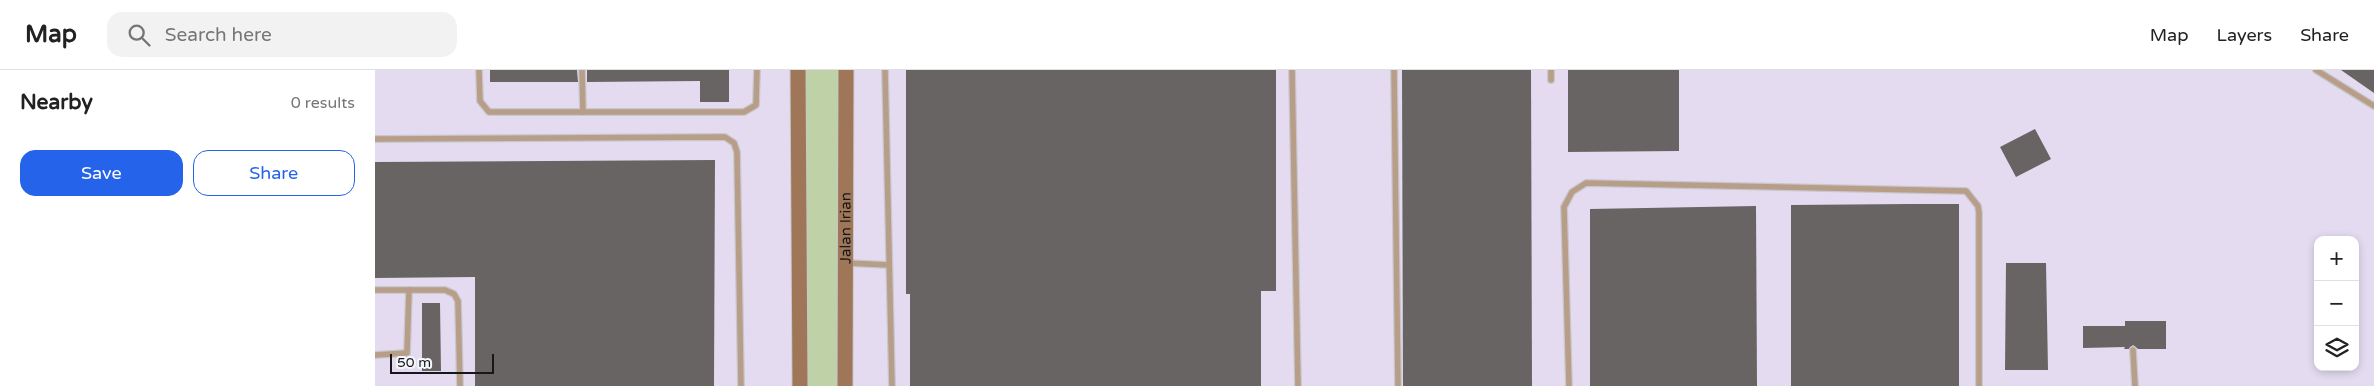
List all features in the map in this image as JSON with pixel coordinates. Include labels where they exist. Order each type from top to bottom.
[{"type":"street","points":[[798,70],[800,386]]},
{"type":"street","name":"Jalan Irian","points":[[845,386],[846,70]]},
{"type":"lane","points":[[479,70],[480,101],[489,112],[744,112],[755,105],[757,70]]},
{"type":"lane","points":[[582,70],[583,112]]},
{"type":"lane","points":[[885,70],[892,386]]},
{"type":"lane","points":[[1292,70],[1297,386]]},
{"type":"lane","points":[[1394,70],[1398,386]]},
{"type":"lane","points":[[1551,70],[1551,80]]},
{"type":"lane","points":[[2316,70],[2374,106]]},
{"type":"lane","points":[[375,139],[725,137],[730,139],[737,152],[741,386]]},
{"type":"lane","points":[[1569,386],[1564,206],[1572,192],[1586,183],[1966,191],[1977,206],[1979,213],[1979,386]]},
{"type":"lane","points":[[845,263],[889,265]]},
{"type":"lane","points":[[375,290],[445,290],[454,294],[458,301],[461,386]]},
{"type":"lane","points":[[375,354],[407,353],[409,290]]},
{"type":"lane","points":[[2133,350],[2135,386]]},
{"type":"shaded area","points":[[375,70],[2374,70],[2374,386],[375,386]]},
{"type":"green space","points":[[798,70],[844,70],[845,386],[800,386]]},
{"type":"building","points":[[490,70],[577,70],[578,82],[490,82]]},
{"type":"building","points":[[587,70],[729,70],[729,102],[700,102],[700,81],[587,82]]},
{"type":"building","points":[[906,70],[1276,70],[1276,291],[1261,291],[1261,386],[910,386],[910,294],[906,294]]},
{"type":"building","points":[[1402,70],[1531,70],[1532,386],[1403,386]]},
{"type":"building","points":[[1568,70],[1679,70],[1679,151],[1568,152]]},
{"type":"building","points":[[2341,70],[2374,70],[2374,93]]},
{"type":"building","points":[[2035,129],[2051,159],[2016,177],[2000,147]]},
{"type":"building","points":[[715,160],[714,386],[475,386],[475,277],[375,278],[375,162]]},
{"type":"building","points":[[1959,204],[1959,386],[1791,386],[1791,205]]},
{"type":"building","points":[[1756,206],[1757,386],[1590,386],[1590,209]]},
{"type":"building","points":[[2006,263],[2046,263],[2048,370],[2005,370]]},
{"type":"building","points":[[422,303],[440,303],[441,371],[422,371]]},
{"type":"building","points":[[2125,321],[2166,321],[2166,349],[2138,349],[2133,345],[2129,349],[2124,349],[2125,347],[2083,348],[2083,326],[2125,326]]}]
